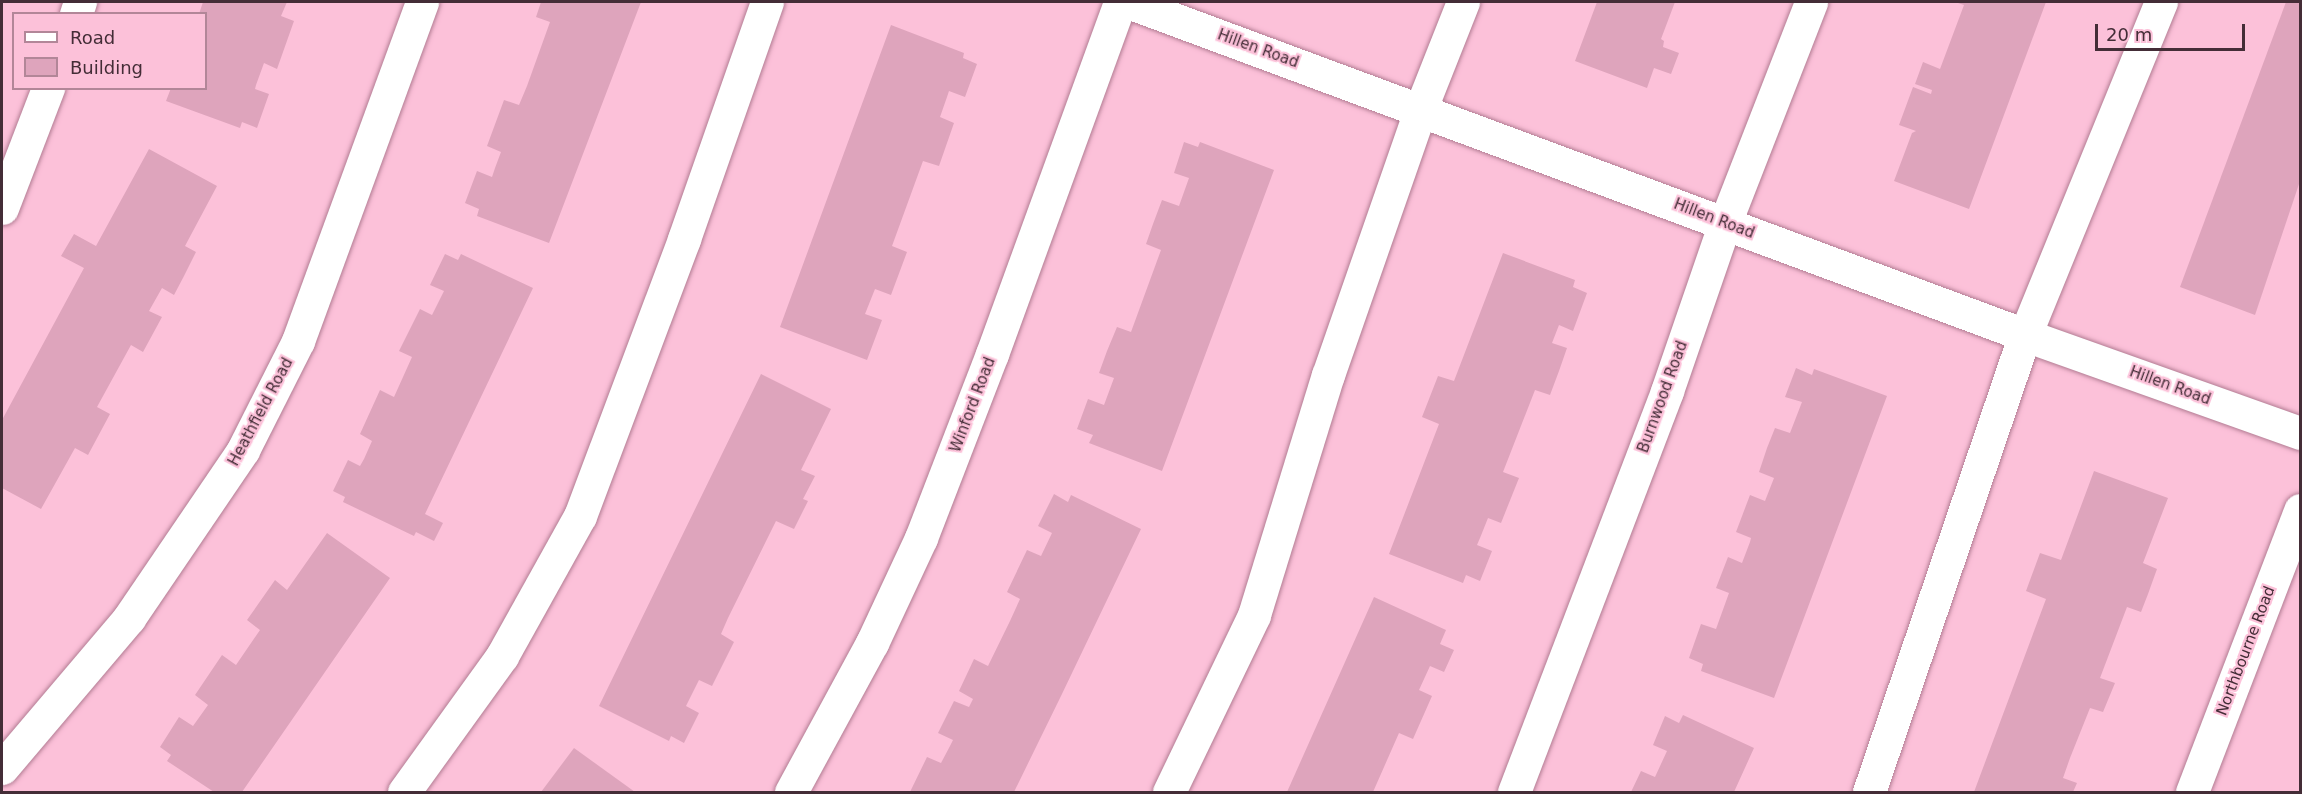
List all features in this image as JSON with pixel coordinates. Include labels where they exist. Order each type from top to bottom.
[{"type":"street","name":"Heathfield Road","points":[[2,768],[129,618],[243,450],[298,341],[422,2]]},
{"type":"street","points":[[404,792],[502,656],[580,516],[684,239],[767,2]]},
{"type":"street","name":"Winford Road","points":[[791,792],[872,642],[921,538],[988,365],[1120,2]]},
{"type":"street","name":"Hillen Road","points":[[1128,2],[1421,108],[2025,335],[2301,433]]},
{"type":"street","points":[[1169,792],[1254,615],[1328,375],[1421,108],[1463,2]]},
{"type":"street","name":"Burnwood Road","points":[[1514,792],[1658,413],[1725,223],[1811,2]]},
{"type":"street","points":[[1869,792],[2025,335],[2162,2]]},
{"type":"street","points":[[2,208],[47,90]]},
{"type":"street","name":"Northbourne Road","points":[[2192,792],[2301,510]]},
{"type":"building","points":[[203,2],[287,2],[281,16],[294,21],[277,69],[264,63],[256,85],[255,89],[269,94],[257,128],[242,122],[240,128],[166,101],[170,90],[207,90],[207,12],[200,12]]},
{"type":"building","points":[[541,2],[641,2],[549,243],[477,216],[479,209],[465,203],[477,171],[492,177],[501,152],[487,146],[504,100],[519,105],[527,86],[550,22],[536,17]]},
{"type":"building","points":[[1597,2],[1675,2],[1661,39],[1664,41],[1663,47],[1679,53],[1671,74],[1654,68],[1647,88],[1575,61]]},
{"type":"building","points":[[1955,2],[2046,2],[1969,209],[1894,181],[1912,133],[1916,131],[1899,125],[1913,87],[1931,94],[1932,90],[1915,84],[1923,62],[1940,69],[1964,5]]},
{"type":"building","points":[[2286,2],[2300,2],[2300,181],[2255,315],[2180,287]]},
{"type":"building","points":[[891,25],[964,53],[963,58],[977,64],[965,97],[949,91],[940,117],[954,123],[939,166],[923,161],[892,246],[907,252],[891,295],[875,289],[865,314],[882,320],[867,360],[780,327]]},
{"type":"building","points":[[1184,142],[1198,147],[1200,142],[1274,170],[1162,471],[1089,443],[1093,435],[1077,429],[1088,399],[1104,405],[1114,378],[1099,373],[1117,327],[1131,332],[1161,250],[1146,244],[1162,200],[1179,206],[1189,178],[1174,173]]},
{"type":"building","points":[[149,149],[217,186],[185,246],[196,252],[174,295],[162,288],[149,311],[162,317],[143,352],[131,345],[97,407],[110,414],[88,455],[75,448],[41,509],[2,488],[2,420],[84,268],[61,256],[74,234],[96,246]]},
{"type":"building","points":[[1503,253],[1575,280],[1573,287],[1587,293],[1573,331],[1559,325],[1552,343],[1567,348],[1550,395],[1535,390],[1503,472],[1519,478],[1501,523],[1488,518],[1477,545],[1492,551],[1480,581],[1466,575],[1463,583],[1389,554],[1439,424],[1422,417],[1438,376],[1454,381]]},
{"type":"building","points":[[445,254],[458,260],[461,254],[533,288],[425,514],[443,523],[434,541],[416,532],[414,536],[343,502],[345,497],[333,491],[348,460],[360,466],[364,459],[372,441],[360,434],[380,390],[394,397],[412,357],[399,351],[420,309],[432,315],[444,291],[430,285]]},
{"type":"building","points":[[1796,368],[1812,375],[1814,369],[1887,396],[1774,698],[1701,671],[1703,664],[1689,658],[1701,624],[1716,629],[1729,593],[1716,588],[1728,557],[1742,563],[1750,542],[1751,538],[1736,532],[1750,495],[1765,501],[1774,478],[1759,472],[1775,428],[1790,433],[1802,402],[1785,397]]},
{"type":"building","points":[[761,374],[831,409],[801,470],[815,476],[803,499],[808,501],[794,529],[776,521],[728,618],[721,634],[734,642],[712,686],[699,680],[686,706],[699,713],[684,743],[671,736],[669,741],[599,706]]},
{"type":"building","points":[[2094,471],[2168,498],[2143,563],[2157,569],[2148,594],[2141,612],[2127,607],[2100,678],[2115,683],[2103,712],[2090,708],[2070,758],[2063,778],[2077,783],[2073,792],[1974,792],[2046,599],[2026,591],[2040,553],[2061,560]]},
{"type":"building","points":[[1054,494],[1068,502],[1071,495],[1141,529],[1061,696],[1014,792],[910,792],[927,757],[941,763],[953,740],[938,733],[954,701],[969,707],[973,699],[959,691],[974,659],[988,666],[1010,621],[1020,599],[1007,592],[1027,550],[1041,556],[1052,533],[1038,526]]},
{"type":"building","points":[[327,533],[390,578],[242,792],[214,792],[167,761],[171,755],[160,747],[179,717],[193,726],[208,705],[195,695],[222,655],[236,665],[260,630],[247,620],[275,580],[287,590]]},
{"type":"building","points":[[1374,597],[1446,630],[1440,644],[1454,650],[1444,672],[1430,666],[1419,690],[1432,696],[1413,739],[1399,733],[1373,792],[1287,792]]},
{"type":"building","points":[[1683,715],[1754,748],[1734,792],[1631,792],[1641,771],[1655,777],[1667,751],[1653,745],[1665,716],[1679,723]]},
{"type":"building","points":[[574,748],[635,792],[541,792]]}]
